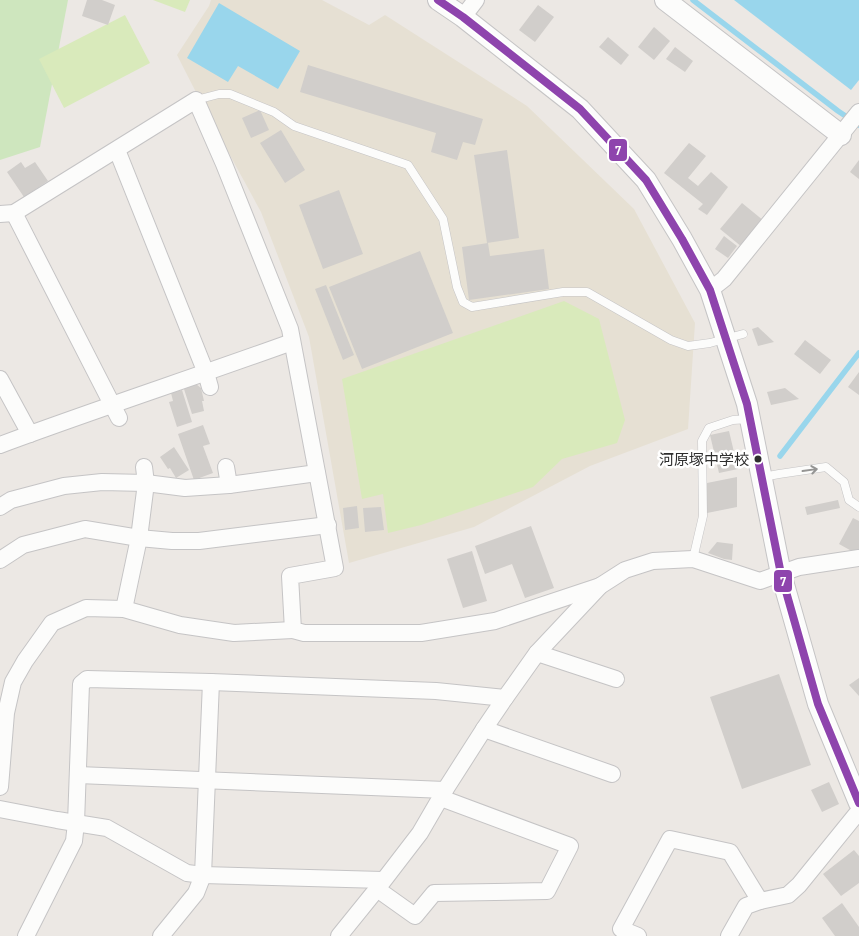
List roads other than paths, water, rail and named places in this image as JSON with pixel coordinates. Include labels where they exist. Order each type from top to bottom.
[{"type":"street","points":[[438,0],[463,17],[580,109],[646,180],[710,290],[734,336],[781,574],[818,704],[859,803]]},
{"type":"street","points":[[463,17],[476,0]]},
{"type":"street","points":[[665,0],[844,132]]},
{"type":"street","points":[[116,411],[7,214],[118,150],[196,100],[228,173],[290,330],[328,525],[335,568],[290,576],[293,630]]},
{"type":"street","points":[[710,290],[724,279],[859,112]]},
{"type":"street","points":[[118,150],[208,380]]},
{"type":"street","points":[[0,445],[30,434],[116,411],[208,380],[292,342]]},
{"type":"street","points":[[0,379],[30,434]]},
{"type":"street","points":[[226,467],[229,485]]},
{"type":"street","points":[[0,507],[12,500],[64,486],[145,475],[185,488],[229,485],[318,473]]},
{"type":"street","points":[[124,609],[139,538],[145,475]]},
{"type":"street","points":[[0,560],[23,545],[85,529],[139,538],[199,541],[328,525]]},
{"type":"street","points":[[339,936],[420,833],[484,729],[537,653],[600,586],[625,570],[653,561],[693,559],[760,581],[799,567],[859,558]]},
{"type":"street","points":[[0,787],[3,713],[13,682],[24,660],[52,623],[86,608],[124,609],[180,625],[234,633],[293,630],[304,633],[421,633],[494,621],[600,586]]},
{"type":"street","points":[[537,653],[616,679]]},
{"type":"street","points":[[26,936],[74,841],[81,684],[88,679],[436,691],[505,698]]},
{"type":"street","points":[[162,936],[196,893],[203,875],[211,682]]},
{"type":"street","points":[[484,729],[612,774]]},
{"type":"street","points":[[0,809],[106,828],[187,873],[380,885],[415,916],[434,893],[547,891],[570,846],[443,794],[207,780],[78,775]]},
{"type":"street","points":[[729,936],[746,906],[788,895],[794,890],[859,811]]},
{"type":"street","points":[[638,936],[621,929],[670,839],[730,852],[760,901]]},
{"type":"lane","points":[[196,100],[219,94],[230,94],[274,112],[294,126],[408,165],[443,219],[457,287],[463,302],[472,307],[563,292],[588,292],[671,340],[688,346],[710,343],[734,336]]},
{"type":"lane","points":[[693,559],[703,516],[702,442],[710,428],[733,420],[750,419]]},
{"type":"lane","points":[[762,478],[826,468],[844,482],[849,500],[859,507]]},
{"type":"water","points":[[734,0],[859,0],[859,80],[851,90]]},
{"type":"water","points":[[219,3],[300,51],[278,89],[238,66],[228,82],[187,58]]},
{"type":"waterway","points":[[693,0],[859,125]]},
{"type":"waterway","points":[[780,456],[859,353]]},
{"type":"place","name":"河原塚中学校","points":[[758,459]]}]
